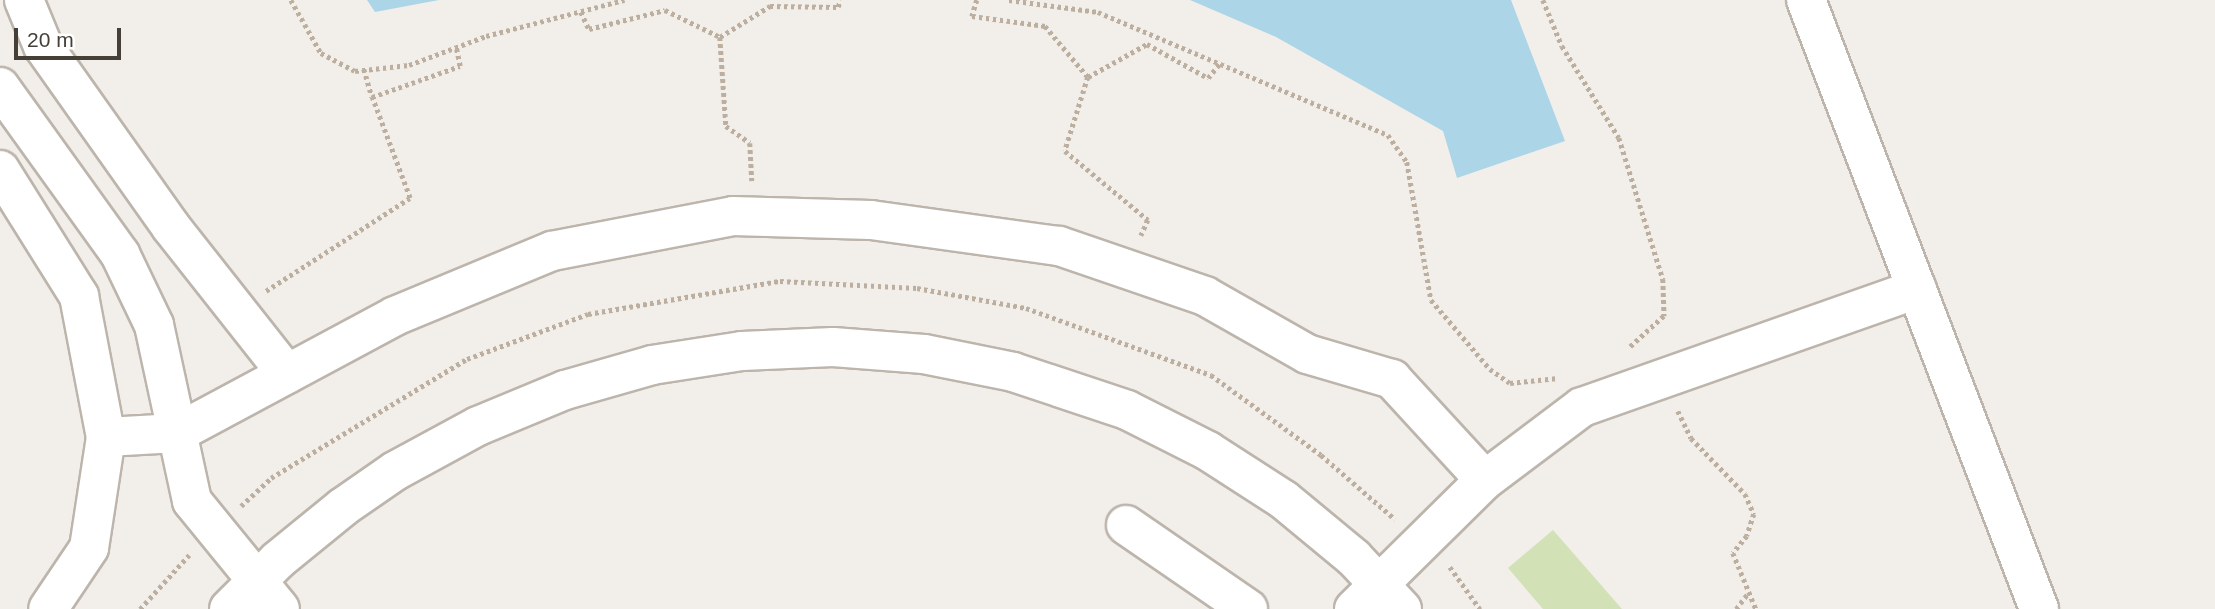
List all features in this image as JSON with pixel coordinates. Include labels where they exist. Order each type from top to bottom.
[{"type":"street","points":[[24,0],[43,46],[171,227],[288,374]]},
{"type":"street","points":[[1807,0],[2039,609]]},
{"type":"street","points":[[0,87],[120,254],[154,325],[192,501],[269,594]]},
{"type":"street","points":[[0,170],[79,296],[106,437],[89,548],[48,609]]},
{"type":"street","points":[[106,437],[177,433],[395,316],[552,251],[733,216],[755,216],[871,220],[1059,246],[1205,296],[1307,354],[1392,379],[1485,480]]},
{"type":"street","points":[[229,609],[269,594],[343,507],[395,471],[478,426],[553,395],[652,365],[742,351],[833,347],[924,354],[1013,372],[1127,410],[1209,451],[1284,500],[1378,601],[1485,480],[1582,407],[1917,289]]},
{"type":"street","points":[[1126,525],[1248,609]]},
{"type":"path","points":[[291,0],[321,53],[355,71],[409,65],[456,47],[624,0]]},
{"type":"path","points":[[720,37],[770,6],[838,7],[840,0]]},
{"type":"path","points":[[977,0],[972,16],[1045,26],[1088,77]]},
{"type":"path","points":[[1009,0],[1098,12],[1388,135],[1407,162],[1431,300],[1490,369],[1510,383],[1560,377]]},
{"type":"path","points":[[1543,0],[1562,46],[1619,138],[1663,279],[1664,316],[1636,345],[1623,350]]},
{"type":"path","points":[[581,12],[589,29],[665,10],[720,37]]},
{"type":"path","points":[[720,37],[726,126],[750,143],[755,216]]},
{"type":"path","points":[[1127,270],[1148,220],[1065,151],[1088,77],[1147,44],[1208,78],[1221,62]]},
{"type":"path","points":[[372,97],[460,66],[456,47]]},
{"type":"path","points":[[237,310],[410,198],[364,69]]},
{"type":"path","points":[[1677,410],[1691,438],[1745,494],[1754,514],[1747,536],[1733,553],[1756,609]]},
{"type":"path","points":[[140,609],[197,546]]},
{"type":"path","points":[[1446,563],[1480,609]]},
{"type":"path","points":[[1737,609],[1748,593]]},
{"type":"green space","points":[[1553,530],[1622,609],[1543,609],[1508,568]]},
{"type":"water","points":[[367,0],[439,0],[375,12]]},
{"type":"water","points":[[1190,0],[1511,0],[1565,141],[1457,178],[1443,131],[1276,37]]}]
